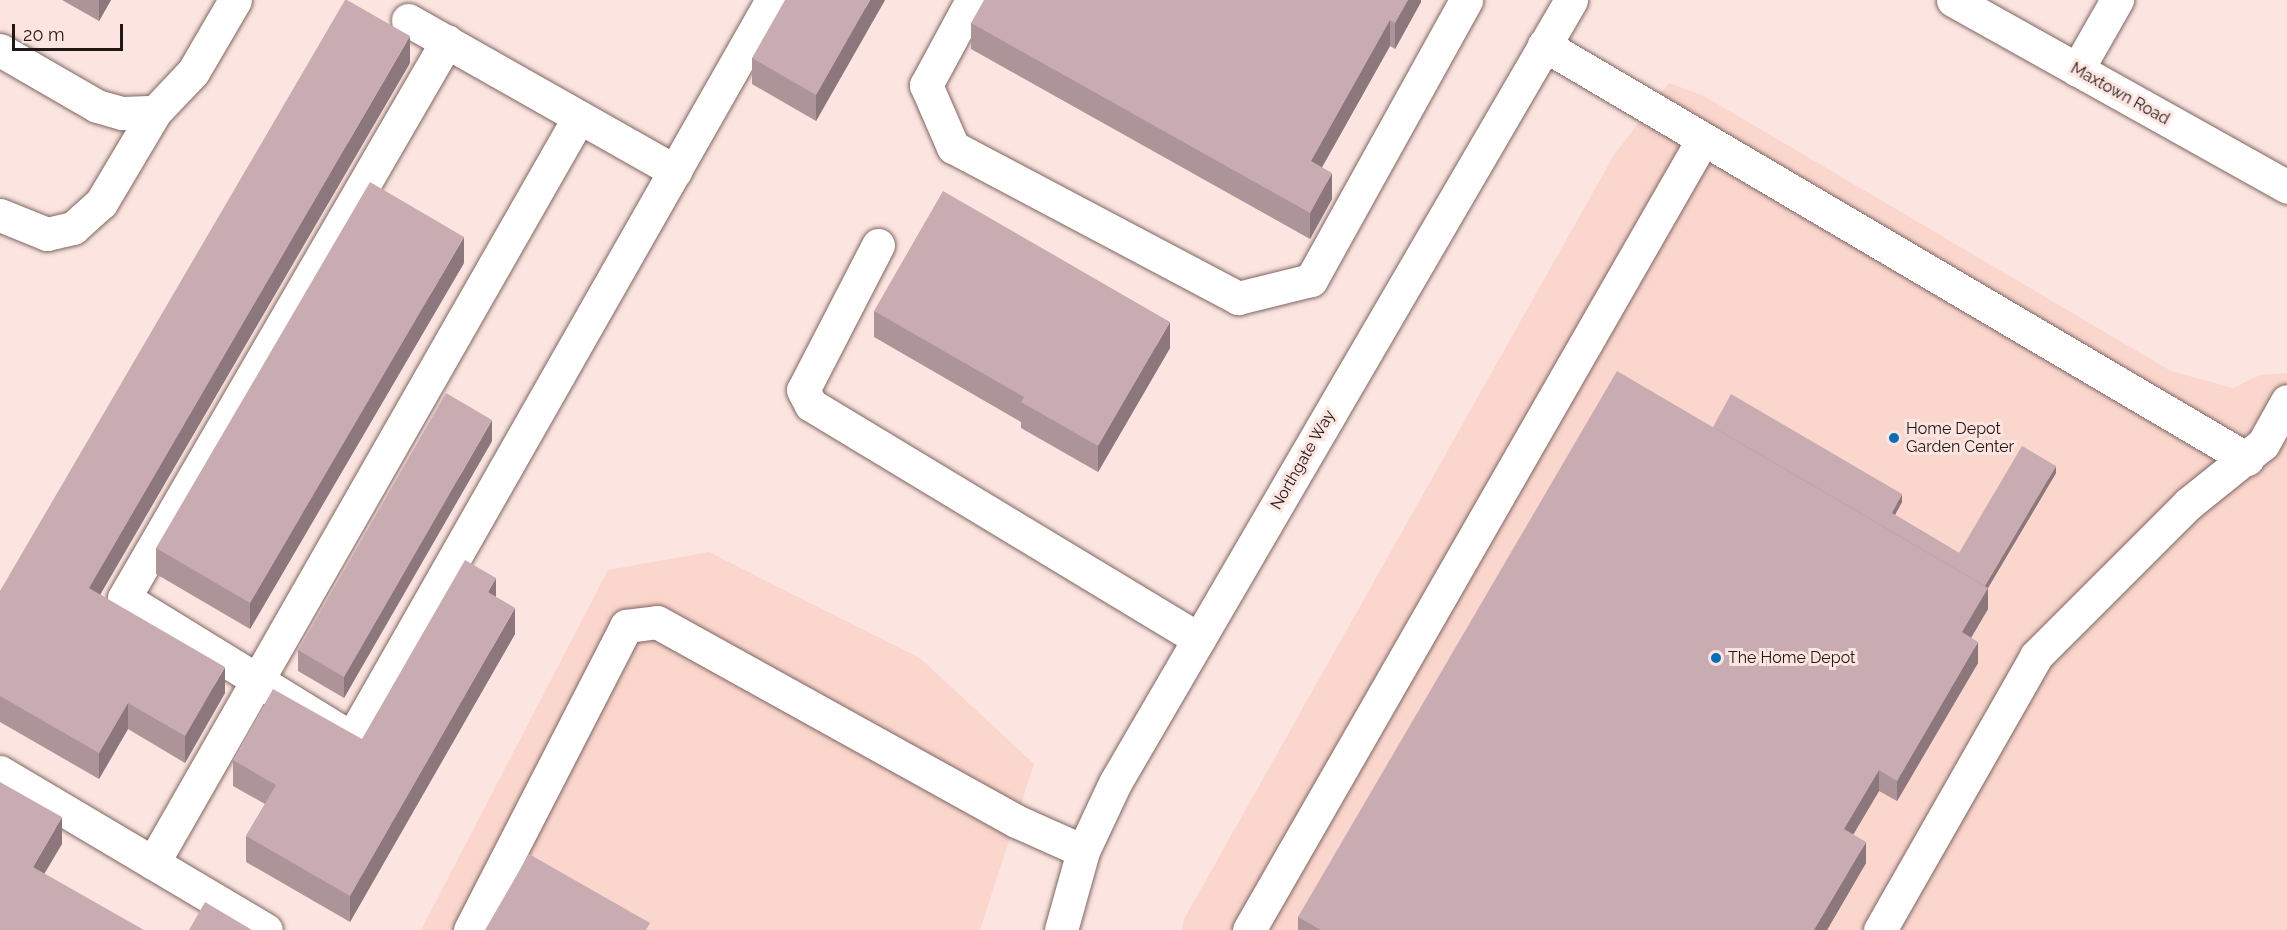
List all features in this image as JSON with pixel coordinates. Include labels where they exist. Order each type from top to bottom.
[{"type":"street","points":[[0,215],[47,234],[73,228],[101,203],[154,112],[193,72],[235,0]]},
{"type":"street","points":[[447,41],[124,598],[352,738],[772,0]]},
{"type":"street","points":[[972,0],[927,85],[953,147],[1238,298],[1311,280],[1466,0]]},
{"type":"street","name":"Northgate Way","points":[[1060,930],[1083,851],[1115,783],[1571,0]]},
{"type":"street","name":"Maxtown Road","points":[[1953,0],[2287,187]]},
{"type":"street","points":[[2077,70],[2117,0]]},
{"type":"street","points":[[408,20],[675,171]]},
{"type":"street","points":[[1544,45],[2247,459]]},
{"type":"street","points":[[0,50],[97,106],[122,113],[154,112]]},
{"type":"street","points":[[153,863],[579,117]]},
{"type":"street","points":[[1249,930],[1703,139]]},
{"type":"street","points":[[878,245],[803,390],[811,405],[1199,639]]},
{"type":"street","points":[[1880,930],[2036,656],[2188,504],[2263,444],[2287,401]]},
{"type":"street","points":[[470,930],[510,858],[594,681],[626,626],[657,622],[1016,821],[1083,851]]},
{"type":"street","points":[[0,772],[266,930]]},
{"type":"shaded area","points":[[1669,83],[1704,96],[2171,371],[2233,388],[2260,375],[2287,373],[2287,930],[1182,930],[1184,919],[1614,155]]},
{"type":"shaded area","points":[[709,552],[920,658],[1034,764],[980,930],[421,930],[608,570]]},
{"type":"building","points":[[345,0],[410,36],[89,588],[225,667],[185,736],[128,703],[99,753],[0,696],[0,591]]},
{"type":"building","points":[[785,0],[870,0],[816,95],[752,58]]},
{"type":"building","points":[[984,0],[1408,0],[1395,23],[1390,20],[1311,161],[1332,173],[1310,213],[971,23]]},
{"type":"building","points":[[370,182],[464,237],[250,603],[156,548]]},
{"type":"building","points":[[943,191],[1170,322],[1098,446],[1021,402],[1024,397],[874,311]]},
{"type":"building","name":"The Home Depot","points":[[1617,371],[1988,588],[1962,632],[1978,642],[1897,781],[1879,770],[1844,829],[1866,842],[1814,930],[1321,930],[1298,917]]},
{"type":"building","points":[[446,393],[492,420],[344,677],[298,650]]},
{"type":"building","points":[[1731,394],[1902,494],[1892,513],[1959,553],[2022,446],[2056,466],[1985,586],[1713,427]]},
{"type":"building","points":[[465,560],[496,578],[488,592],[515,608],[350,896],[246,836],[276,785],[233,760],[273,689],[362,739]]},
{"type":"building","points":[[0,782],[62,817],[33,867],[144,930],[0,930]]},
{"type":"building","points":[[529,854],[650,923],[646,930],[485,930]]},
{"type":"building","points":[[205,902],[252,930],[189,930]]},
{"type":"place","name":"Home Depot Garden Center","points":[[1894,438]]},
{"type":"place","name":"The Home Depot","points":[[1716,658]]}]
